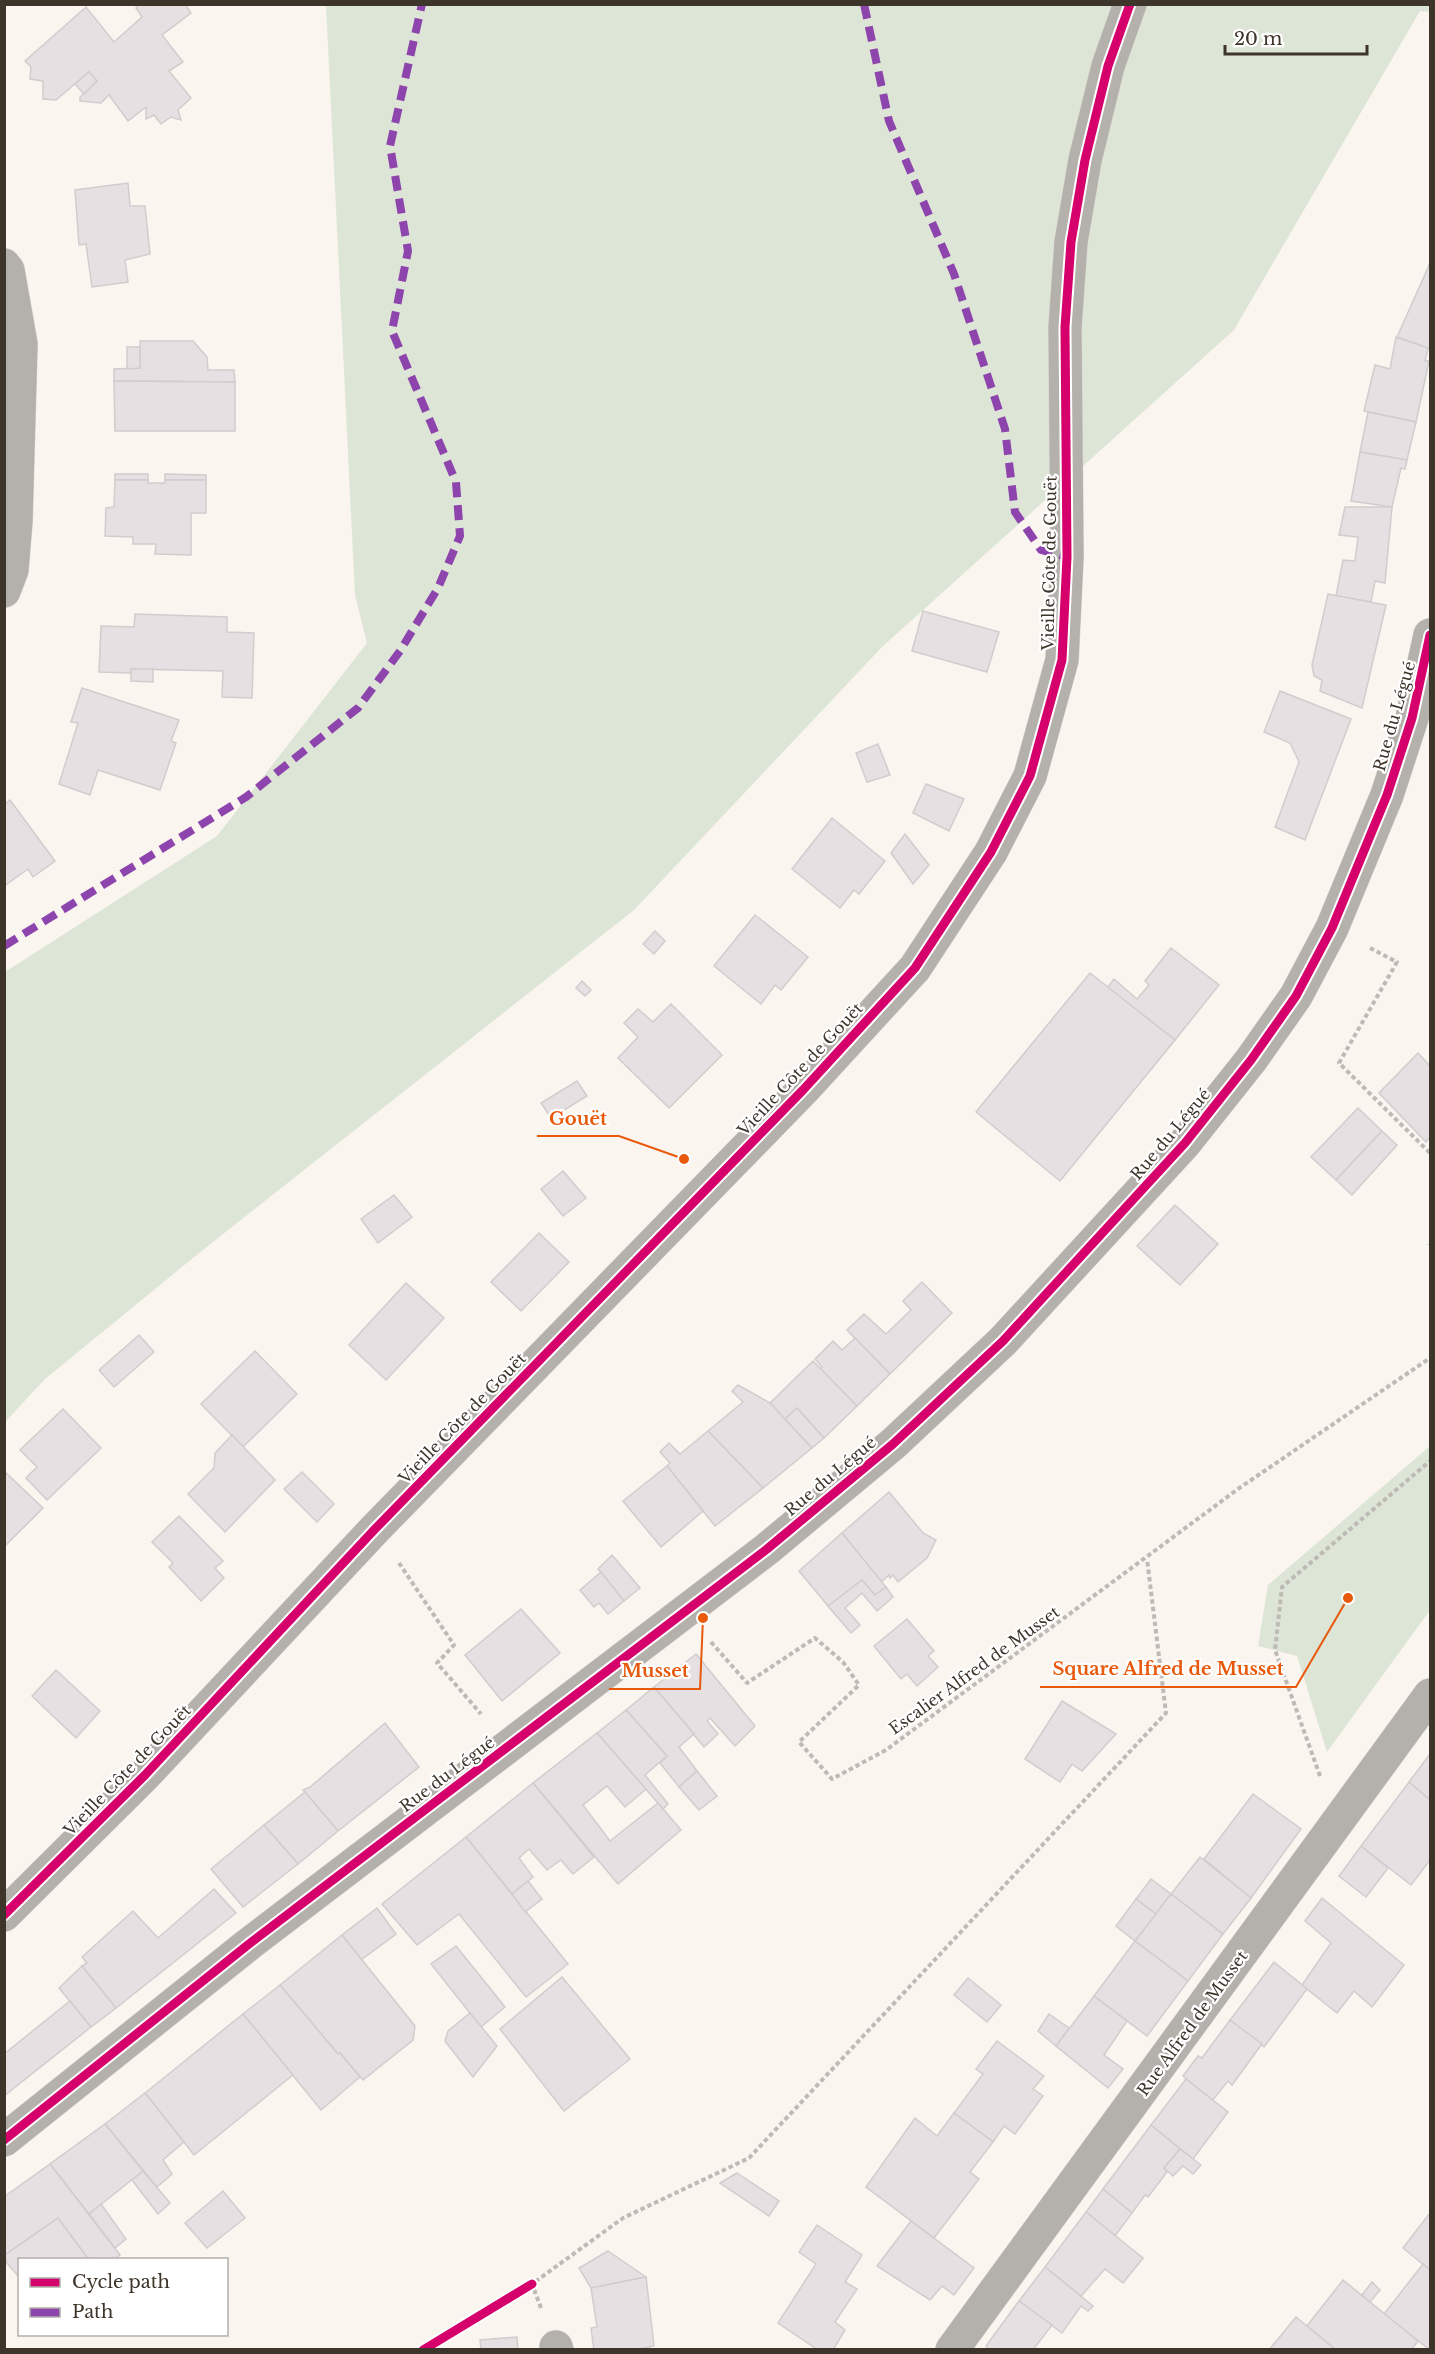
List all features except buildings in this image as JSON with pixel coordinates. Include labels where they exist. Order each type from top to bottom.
[{"type":"street","name":"Vieille Côte de Gouët","points":[[4,1915],[145,1775],[375,1528],[803,1090],[915,968],[991,852],[1030,776],[1062,660],[1067,602],[1065,327],[1071,242],[1085,160],[1108,66],[1130,4]]},
{"type":"street","points":[[4,265],[8,270],[21,344],[16,520],[12,570],[4,591]]},
{"type":"street","name":"Rue du Légué","points":[[4,2140],[249,1944],[766,1549],[893,1444],[1003,1341],[1185,1143],[1251,1060],[1296,996],[1332,928],[1387,795],[1412,718],[1431,635]]},
{"type":"street","name":"Rue Alfred de Musset","points":[[952,2349],[1431,1695]]},
{"type":"path","points":[[1332,928],[1397,962],[1339,1063],[1431,1153]]},
{"type":"path","points":[[1337,1824],[1275,1650],[1282,1587],[1431,1461]]},
{"type":"path","points":[[375,1528],[454,1645],[437,1663],[509,1747]]},
{"type":"path","points":[[423,2349],[532,2284],[623,2218],[750,2158],[1166,1713],[1147,1558]]},
{"type":"path","points":[[532,2284],[557,2348]]},
{"type":"green space","points":[[326,5],[1430,5],[1430,12],[1420,11],[1234,330],[882,647],[634,910],[204,1249],[45,1379],[5,1422],[5,972],[217,836],[367,643],[355,595]]},
{"type":"green space","points":[[1430,1446],[1430,1610],[1327,1752],[1297,1656],[1258,1646],[1268,1585]]},
{"type":"marked path","points":[[4,946],[246,797],[358,708],[400,651],[438,588],[460,536],[456,482],[392,331],[408,251],[390,146],[422,4]]},
{"type":"marked path","points":[[864,4],[889,121],[954,274],[1005,429],[1015,512],[1041,550],[1067,557]]},
{"type":"cycle path","points":[[4,1915],[145,1775],[375,1529],[803,1090],[915,968],[991,852],[1030,776],[1062,660],[1067,557],[1065,327],[1071,242],[1085,160],[1108,66],[1130,4]]},
{"type":"cycle path","points":[[4,2140],[249,1944],[767,1549],[893,1444],[1003,1341],[1185,1143],[1251,1060],[1296,996],[1332,928],[1387,795],[1412,718],[1430,635]]},
{"type":"cycle path","points":[[423,2350],[532,2284]]},
{"type":"place","name":"Gouët","points":[[684,1159]]},
{"type":"place","name":"Square Alfred de Musset","points":[[1348,1598]]},
{"type":"place","name":"Musset","points":[[703,1618]]}]
